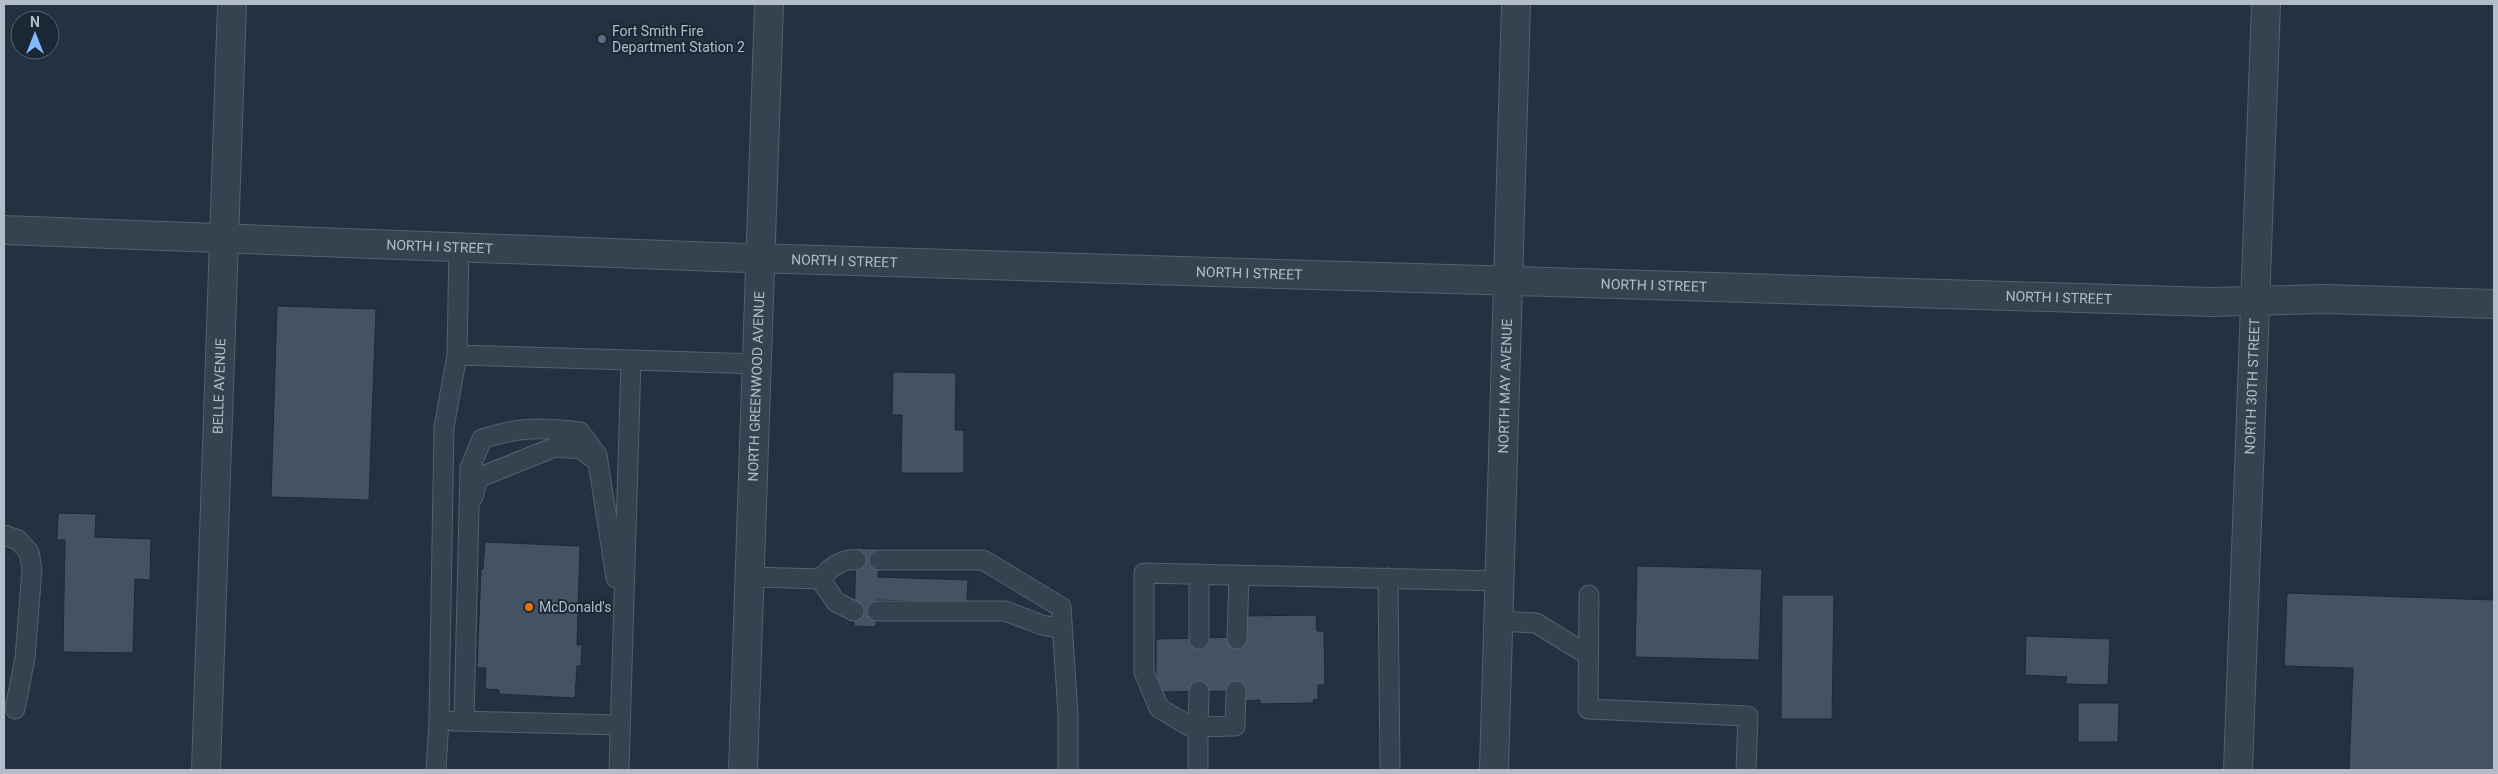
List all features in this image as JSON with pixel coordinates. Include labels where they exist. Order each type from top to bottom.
[{"type":"street","name":"BELLE AVENUE","points":[[206,770],[226,239],[232,4]]},
{"type":"street","name":"NORTH GREENWOOD AVENUE","points":[[744,770],[769,4]]},
{"type":"street","name":"NORTH MAY AVENUE","points":[[1494,770],[1516,4]]},
{"type":"street","name":"NORTH 30TH STREET","points":[[2238,770],[2266,4]]},
{"type":"street","name":"NORTH I STREET","points":[[4,230],[762,257],[2211,302],[2325,299],[2494,304]]},
{"type":"lane","points":[[436,770],[439,720],[444,427],[457,355],[459,246]]},
{"type":"lane","points":[[457,355],[758,364]]},
{"type":"lane","points":[[619,770],[631,360]]},
{"type":"lane","points":[[464,721],[470,468],[482,439],[507,431],[546,427],[580,432],[597,455],[623,619]]},
{"type":"lane","points":[[469,514],[478,478],[487,474],[555,447],[581,448],[598,462]]},
{"type":"lane","points":[[4,535],[18,540],[29,552],[32,569],[25,658],[14,709]]},
{"type":"lane","points":[[750,577],[820,579],[830,568],[851,559],[856,560]]},
{"type":"lane","points":[[879,560],[983,560],[1061,607],[1068,714],[1068,770]]},
{"type":"lane","points":[[1236,691],[1235,726],[1191,728],[1159,708],[1144,672],[1144,573],[1499,581]]},
{"type":"lane","points":[[1199,574],[1199,639]]},
{"type":"lane","points":[[1238,639],[1239,575]]},
{"type":"lane","points":[[1388,578],[1390,770]]},
{"type":"lane","points":[[820,579],[836,602],[854,611]]},
{"type":"lane","points":[[1589,595],[1588,709],[1748,716],[1746,770]]},
{"type":"lane","points":[[877,611],[1005,611],[1042,625],[1062,629]]},
{"type":"lane","points":[[1498,621],[1536,623],[1588,655]]},
{"type":"lane","points":[[1198,770],[1199,691]]},
{"type":"lane","points":[[439,720],[620,725]]},
{"type":"building","points":[[277,306],[376,309],[369,500],[271,497]]},
{"type":"building","points":[[893,372],[956,373],[955,430],[964,430],[964,473],[901,473],[902,415],[892,415]]},
{"type":"building","points":[[58,513],[96,514],[95,537],[151,539],[150,580],[135,579],[133,653],[63,652],[65,540],[57,540]]},
{"type":"building","name":"McDonald's","points":[[485,542],[580,546],[577,645],[582,645],[581,666],[577,666],[575,698],[499,694],[499,690],[485,689],[486,668],[477,668],[481,569],[483,569]]},
{"type":"building","points":[[856,548],[879,549],[878,577],[968,580],[967,603],[877,600],[876,627],[854,626]]},
{"type":"building","points":[[1637,566],[1762,569],[1759,660],[1635,657]]},
{"type":"building","points":[[2287,593],[2494,600],[2494,770],[2349,770],[2353,668],[2284,666]]},
{"type":"building","points":[[1782,595],[1834,595],[1832,719],[1781,719]]},
{"type":"building","points":[[1316,615],[1317,631],[1324,631],[1325,685],[1318,685],[1318,699],[1313,700],[1314,703],[1260,704],[1260,700],[1241,701],[1241,691],[1156,692],[1156,639],[1241,637],[1240,616]]},
{"type":"building","points":[[2026,636],[2110,639],[2108,685],[2065,684],[2067,677],[2025,675]]},
{"type":"building","points":[[2078,703],[2119,703],[2118,742],[2078,742]]},
{"type":"place","name":"Fort Smith Fire Department Station 2","points":[[602,39]]},
{"type":"place","name":"McDonald's","points":[[529,607]]}]
